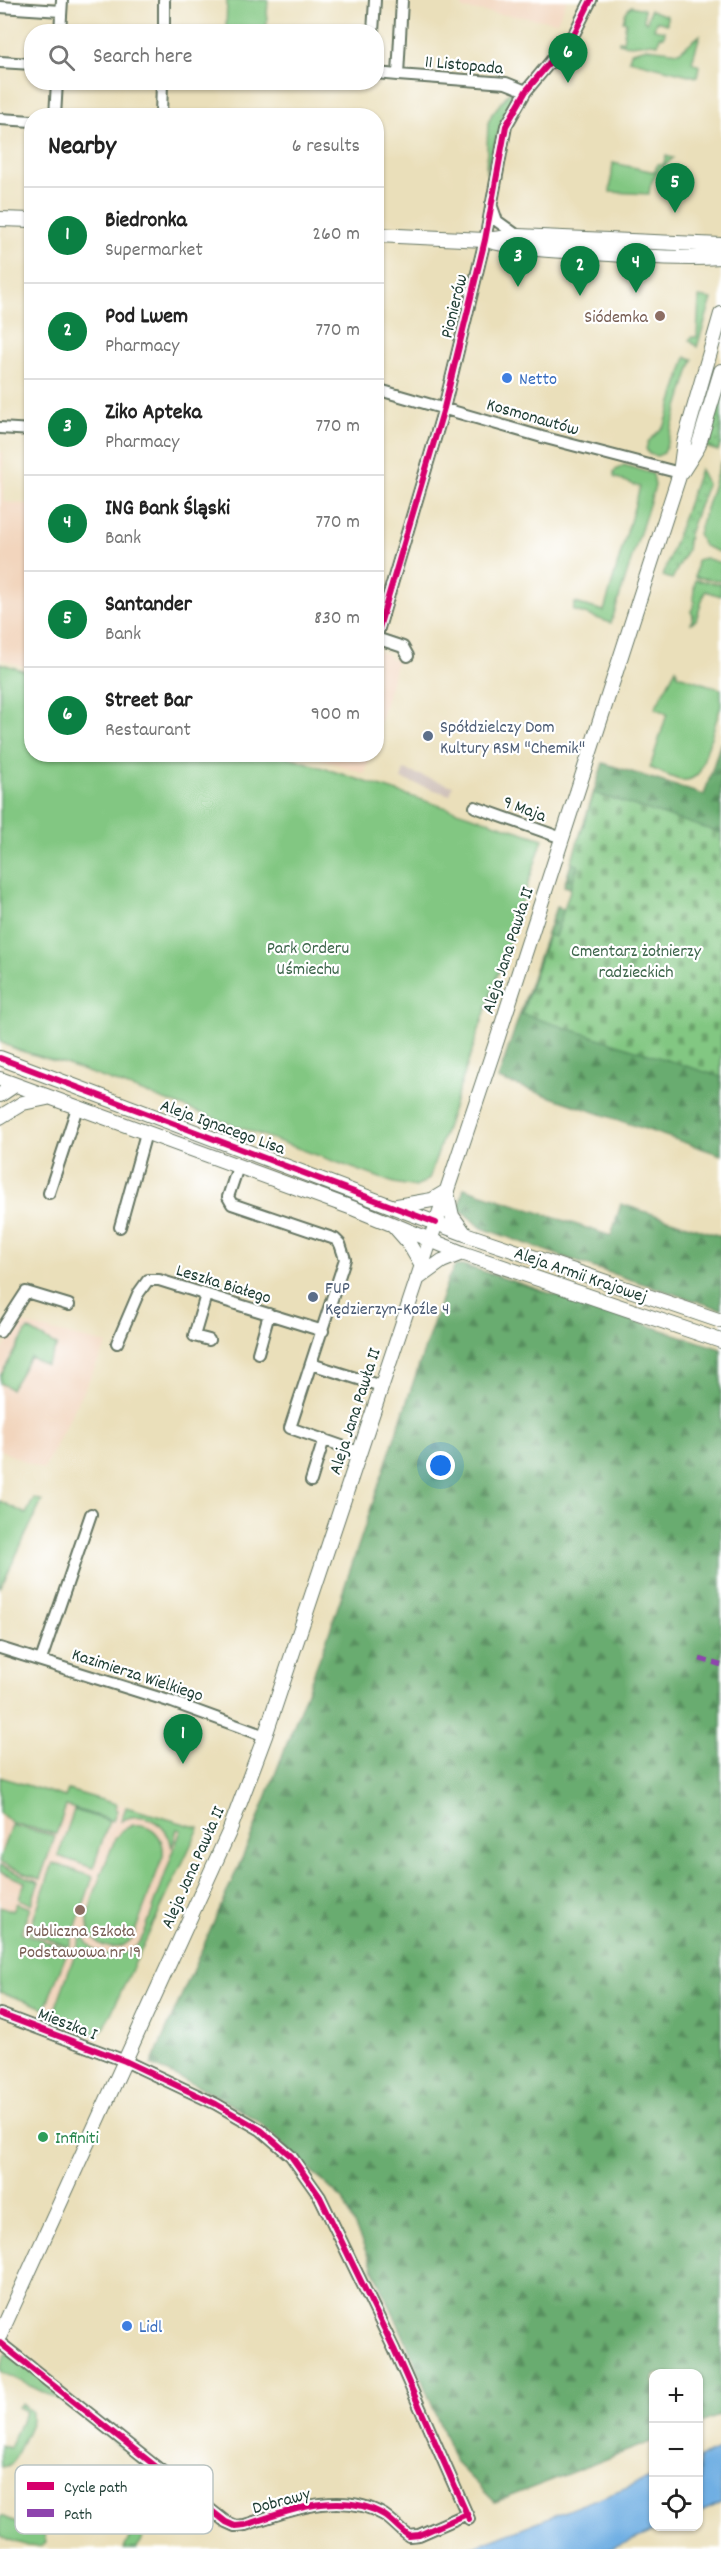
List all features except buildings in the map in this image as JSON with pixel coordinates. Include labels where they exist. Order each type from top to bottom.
[{"type":"main road","points":[[0,219],[24,220]]},
{"type":"main road","points":[[384,235],[484,240],[518,236],[721,245]]},
{"type":"main road","points":[[484,240],[518,248],[714,258],[721,266]]},
{"type":"main road","name":"Aleja Jana Pawła II","points":[[0,2335],[229,1832],[266,1736],[447,1191],[680,473],[684,443],[721,314]]},
{"type":"main road","name":"Aleja Jana Pawła II","points":[[680,473],[698,447],[721,371]]},
{"type":"main road","name":"Aleja Ignacego Lisa","points":[[0,1058],[436,1223]]},
{"type":"main road","points":[[0,1116],[22,1067]]},
{"type":"main road","name":"Aleja Ignacego Lisa","points":[[0,1079],[393,1224],[430,1240]]},
{"type":"main road","points":[[0,1095],[15,1085]]},
{"type":"main road","points":[[0,1116],[23,1104],[50,1098]]},
{"type":"main road","points":[[395,1207],[432,1200],[447,1191],[452,1216],[465,1234]]},
{"type":"main road","name":"Aleja Armii Krajowej","points":[[436,1223],[721,1321]]},
{"type":"main road","points":[[393,1224],[408,1242],[419,1272],[462,1252]]},
{"type":"main road","name":"Aleja Armii Krajowej","points":[[430,1240],[721,1341]]},
{"type":"street","points":[[164,0],[164,24]]},
{"type":"street","points":[[374,24],[375,0]]},
{"type":"street","name":"11 Listopada","points":[[398,75],[402,0]]},
{"type":"street","name":"Pionierów","points":[[384,611],[444,408],[484,240],[506,126],[526,91],[575,32],[591,0]]},
{"type":"street","points":[[0,7],[62,5],[61,24]]},
{"type":"street","points":[[0,63],[24,64]]},
{"type":"street","name":"11 Listopada","points":[[384,74],[506,82],[526,91]]},
{"type":"street","points":[[55,108],[57,90]]},
{"type":"street","points":[[161,108],[162,90]]},
{"type":"street","points":[[0,119],[24,120]]},
{"type":"street","points":[[490,201],[498,221],[518,236]]},
{"type":"street","name":"Kosmonautów","points":[[384,391],[542,437],[680,473]]},
{"type":"street","points":[[0,428],[24,430]]},
{"type":"street","points":[[384,641],[403,647],[408,656]]},
{"type":"street","name":"9 Maja","points":[[475,807],[562,838]]},
{"type":"street","points":[[49,1192],[77,1108]]},
{"type":"street","points":[[120,1227],[146,1133]]},
{"type":"street","points":[[238,1167],[228,1197],[232,1204],[335,1239],[340,1244],[345,1259],[290,1428],[360,1452]]},
{"type":"street","name":"Leszka Białego","points":[[117,1343],[138,1294],[148,1280],[159,1280],[322,1331]]},
{"type":"street","points":[[0,1332],[26,1292],[69,1305]]},
{"type":"street","points":[[206,1295],[194,1336],[209,1340]]},
{"type":"street","points":[[258,1353],[269,1314]]},
{"type":"street","points":[[311,1364],[381,1386]]},
{"type":"street","points":[[311,1481],[324,1439]]},
{"type":"street","points":[[41,1660],[91,1514]]},
{"type":"street","name":"Kazimierza Wielkiego","points":[[0,1648],[163,1699],[266,1736]]},
{"type":"street","name":"Mieszka I","points":[[0,2014],[125,2061],[216,2104],[261,2130],[291,2156],[320,2197],[389,2339],[468,2516]]},
{"type":"street","name":"Dobrawy","points":[[0,2343],[152,2465]]},
{"type":"street","name":"Dobrawy","points":[[213,2512],[235,2526],[313,2505],[339,2503],[374,2510],[386,2516],[409,2536],[419,2535],[468,2516]]},
{"type":"shaded area","points":[[461,0],[567,0],[557,22],[463,9]]},
{"type":"shaded area","points":[[0,452],[3,452],[3,502],[24,504],[24,667],[0,659]]},
{"type":"shaded area","points":[[384,653],[397,661],[384,707]]},
{"type":"shaded area","points":[[330,762],[368,762],[365,774]]},
{"type":"shaded area","points":[[404,770],[453,786],[450,795],[401,779]]},
{"type":"shaded area","points":[[20,1323],[107,1344],[43,1470],[0,1450],[0,1354]]},
{"type":"shaded area","name":"Publiczna Szkoła Podstawowa nr 19","points":[[0,1777],[65,1797],[68,1790],[199,1828],[104,2028],[96,2035],[52,2018],[54,2012],[0,1992]]},
{"type":"green space","points":[[227,0],[268,0],[266,24],[226,24]]},
{"type":"green space","points":[[631,6],[644,9],[644,21],[647,22],[650,10],[667,16],[667,24],[656,21],[654,29],[665,31],[664,37],[660,36],[658,44],[619,43],[623,41],[626,22],[623,21]]},
{"type":"green space","points":[[700,35],[692,62],[699,66],[697,77],[629,60],[631,52],[647,48],[679,52]]},
{"type":"green space","points":[[511,90],[513,101],[498,134],[486,173],[488,123],[492,114]]},
{"type":"green space","points":[[666,156],[673,158],[654,178],[649,194],[610,192],[613,163],[655,172],[657,164],[663,165]]},
{"type":"green space","points":[[699,297],[712,299],[697,347],[689,340],[697,337]]},
{"type":"green space","points":[[686,357],[693,359],[664,453],[657,456],[649,454],[646,449],[648,442],[665,425]]},
{"type":"green space","points":[[721,396],[721,443],[718,451],[703,446]]},
{"type":"green space","points":[[721,461],[721,553],[704,546],[698,534]]},
{"type":"green space","points":[[624,465],[653,474],[655,486],[611,623],[573,610],[575,603],[604,611],[640,487],[614,477],[614,471]]},
{"type":"green space","points":[[700,469],[707,484],[689,534],[687,550],[672,579],[663,576]]},
{"type":"green space","points":[[705,558],[721,563],[721,581],[695,577],[697,560]]},
{"type":"green space","points":[[695,580],[721,584],[721,596],[705,591],[696,620],[691,623],[693,615],[691,612],[695,602],[693,600]]},
{"type":"green space","name":"Park Orderu Uśmiechu","points":[[0,663],[24,671],[24,762],[305,762],[543,839],[429,1179],[416,1187],[394,1183],[0,1042]]},
{"type":"green space","points":[[676,669],[678,675],[721,689],[721,706],[700,771],[689,780],[676,779],[650,768],[667,714],[655,708]]},
{"type":"green space","points":[[721,742],[721,869],[629,905],[564,886],[603,763],[704,795]]},
{"type":"green space","name":"Cmentarz żołnierzy radzieckich","points":[[594,793],[721,833],[721,1077],[522,1014],[548,935],[555,937],[578,865],[571,863]]},
{"type":"green space","points":[[556,907],[619,927],[721,1031],[721,1155],[498,1079]]},
{"type":"green space","points":[[464,1188],[611,1236],[621,1204],[721,1236],[721,1309],[482,1228],[459,1208]]},
{"type":"green space","points":[[455,1266],[466,1266],[721,1349],[721,2415],[703,2422],[703,2369],[649,2369],[649,2443],[495,2502],[455,2462],[412,2355],[343,2200],[255,2119],[210,2092],[151,2065],[250,1840],[328,1636],[448,1279]]},
{"type":"green space","points":[[28,1329],[57,1346],[46,1365],[30,1357],[11,1389],[0,1383],[0,1376]]},
{"type":"green space","points":[[34,1498],[42,1501],[0,1589],[0,1501],[26,1514]]},
{"type":"green space","points":[[0,1777],[65,1797],[68,1790],[116,1804],[115,1809],[117,1810],[113,1821],[66,1806],[56,1834],[12,1823],[0,1813]]},
{"type":"green space","points":[[126,1807],[199,1828],[104,2028],[96,2035],[52,2018],[82,1934],[95,1950],[103,1954],[122,1954],[131,1950],[138,1943],[144,1934],[181,1830],[177,1829],[172,1848],[166,1832],[154,1821],[138,1817],[121,1821]]},
{"type":"green space","points":[[74,1810],[109,1821],[93,1868],[58,1856]]},
{"type":"green space","points":[[11,1825],[55,1836],[40,1879],[0,1863]]},
{"type":"green space","points":[[133,1825],[146,1826],[156,1833],[162,1843],[163,1856],[133,1937],[122,1946],[103,1946],[90,1933],[89,1911],[115,1839],[121,1831]]},
{"type":"green space","points":[[53,1863],[93,1877],[69,1947],[29,1932]]},
{"type":"green space","points":[[0,1866],[39,1882],[31,1904],[19,1899],[25,1882],[0,1872]]},
{"type":"green space","points":[[17,1903],[30,1908],[21,1932],[68,1950],[45,2008],[0,1992],[0,1906],[13,1911]]},
{"type":"green space","points":[[9,2354],[148,2465],[140,2465],[67,2404],[2,2372],[0,2367],[6,2355]]},
{"type":"green space","points":[[22,2404],[32,2412],[32,2421],[14,2461],[10,2465],[1,2467],[0,2445],[9,2448],[26,2411],[18,2407]]},
{"type":"green space","points":[[2,2516],[15,2522],[15,2534],[43,2534],[45,2543],[40,2547],[27,2546],[0,2536]]},
{"type":"green space","points":[[131,2534],[144,2534],[137,2549],[124,2549]]},
{"type":"water","points":[[721,2449],[721,2503],[703,2511],[703,2477],[703,2456]]},
{"type":"water","points":[[649,2479],[649,2531],[655,2531],[611,2549],[467,2549]]},
{"type":"marked path","points":[[700,1659],[721,1665]]},
{"type":"marked path","points":[[721,1692],[721,1701]]},
{"type":"cycle path","points":[[384,611],[444,408],[485,240],[506,126],[526,91],[575,32],[591,0]]},
{"type":"cycle path","points":[[0,1058],[436,1223]]},
{"type":"cycle path","points":[[0,2014],[125,2061],[216,2104],[261,2130],[291,2156],[320,2197],[394,2349],[469,2519]]},
{"type":"cycle path","points":[[0,2343],[154,2465]]},
{"type":"cycle path","points":[[213,2512],[235,2526],[314,2505],[350,2504],[367,2507],[384,2515],[409,2536],[419,2535],[467,2514]]},
{"type":"place","name":"Street Bar","points":[[568,83]]},
{"type":"place","name":"Santander","points":[[675,213]]},
{"type":"place","name":"Ziko Apteka","points":[[518,287]]},
{"type":"place","name":"ING Bank Śląski","points":[[636,293]]},
{"type":"place","name":"Pod Lwem","points":[[580,296]]},
{"type":"place","name":"Siódemka","points":[[660,316]]},
{"type":"place","name":"Netto","points":[[507,378]]},
{"type":"place","name":"Spółdzielczy Dom Kultury RSM \"Chemik\"","points":[[428,736]]},
{"type":"place","name":"FUP Kędzierzyn-Koźle 4","points":[[313,1297]]},
{"type":"place","name":"Biedronka","points":[[183,1764]]},
{"type":"place","name":"Publiczna Szkoła Podstawowa nr 19","points":[[80,1910]]},
{"type":"place","name":"Infiniti","points":[[43,2137]]},
{"type":"place","name":"Lidl","points":[[127,2326]]}]
